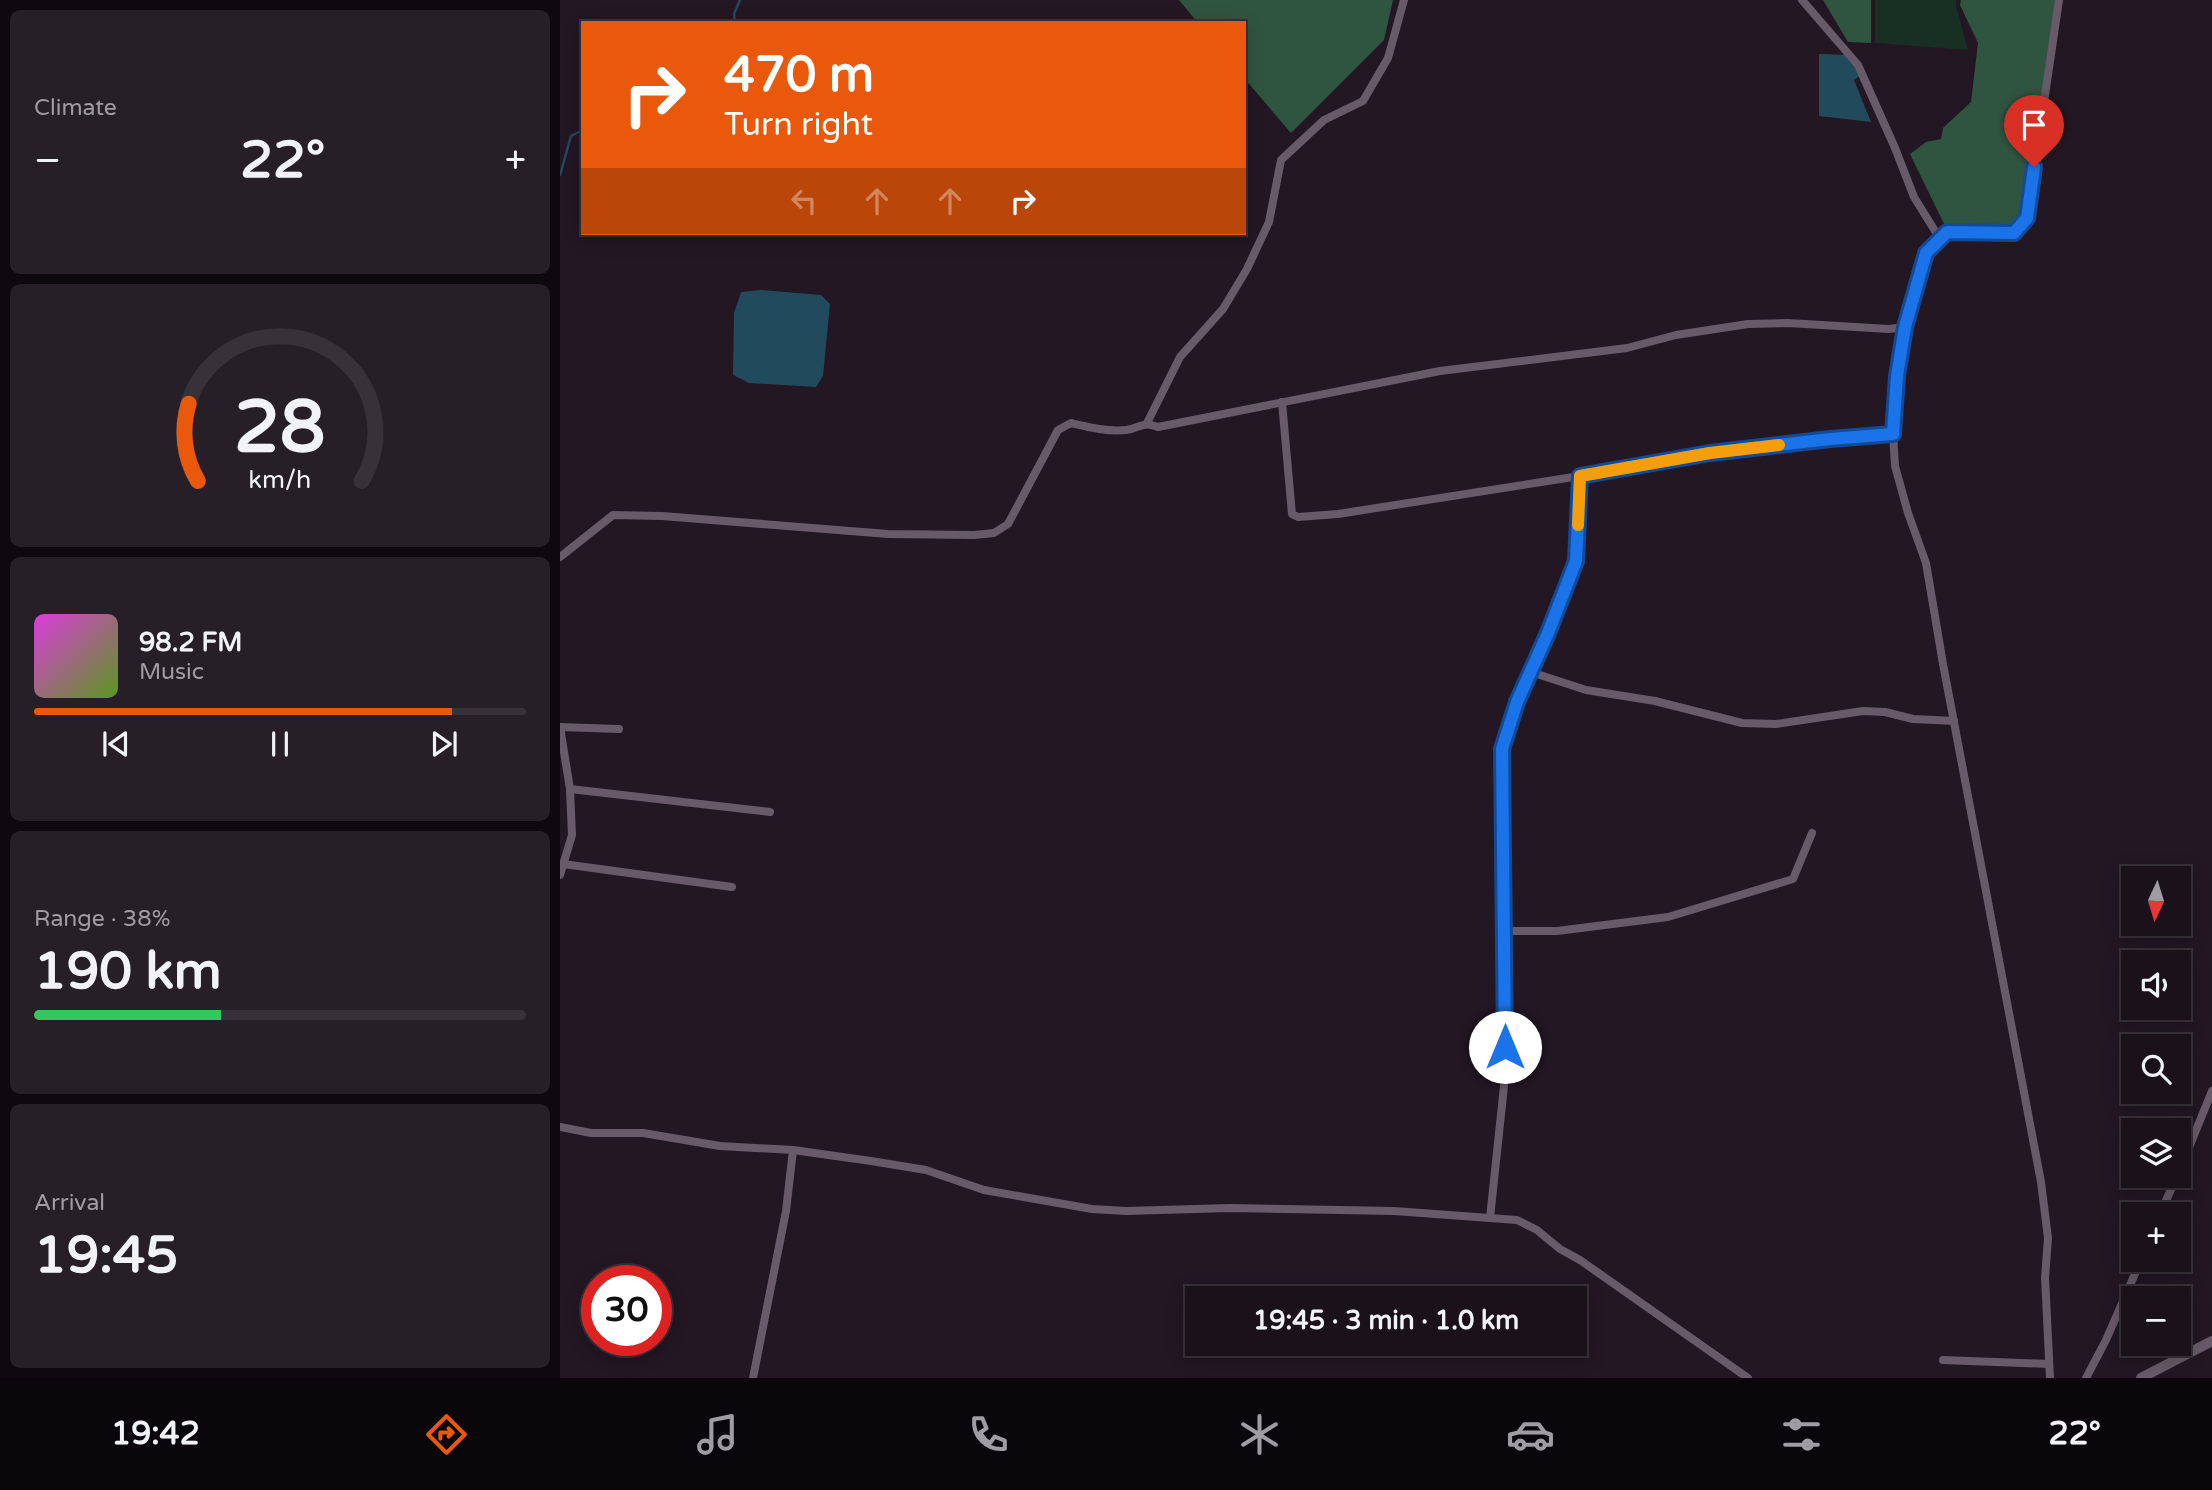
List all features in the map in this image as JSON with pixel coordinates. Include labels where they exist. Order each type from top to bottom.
[{"type":"street","points":[[1147,423],[1180,357],[1223,309],[1247,269],[1269,222],[1281,160],[1324,120],[1363,102],[1388,58],[1404,0]]},
{"type":"street","points":[[1802,0],[1857,65],[1914,197],[1940,239]]},
{"type":"street","points":[[2050,1378],[2045,1278],[2048,1238],[2041,1182],[1926,563],[1895,466],[1893,434],[1897,376],[1905,327],[1926,253],[1947,232],[2014,233],[2027,218],[2059,0]]},
{"type":"street","points":[[560,556],[614,515],[662,516],[888,534],[994,533],[1008,524],[1058,430],[1071,423],[1126,430],[1147,423],[1158,427],[1440,372],[1627,348],[1676,335],[1748,324],[1788,323],[1889,329],[1905,327]]},
{"type":"street","points":[[1282,402],[1292,514],[1298,517],[1338,514],[1710,453],[1893,434]]},
{"type":"street","points":[[1490,1218],[1504,1086],[1506,1028],[1502,749],[1517,702],[1576,561],[1580,476]]},
{"type":"street","points":[[1531,672],[1586,690],[1667,703],[1742,723],[1776,724],[1863,711],[1885,712],[1913,719],[1954,721]]},
{"type":"street","points":[[560,875],[572,835],[570,789],[560,727],[619,729]]},
{"type":"street","points":[[570,789],[769,812]]},
{"type":"street","points":[[1503,931],[1557,932],[1668,917],[1793,879],[1812,833]]},
{"type":"street","points":[[563,864],[733,887]]},
{"type":"street","points":[[2191,1142],[2212,1091]]},
{"type":"street","points":[[560,1127],[591,1133],[643,1133],[720,1146],[793,1150],[926,1170],[984,1190],[1092,1209],[1394,1210],[1517,1220],[1537,1230],[1560,1249],[1580,1260],[1748,1378]]},
{"type":"street","points":[[753,1378],[786,1211],[793,1150]]},
{"type":"street","points":[[2086,1378],[2136,1272]]},
{"type":"street","points":[[2141,1378],[2212,1341]]},
{"type":"street","points":[[1943,1360],[2049,1364]]},
{"type":"green space","points":[[1179,0],[1393,0],[1384,40],[1291,133],[1246,80],[1246,21],[1196,21]]},
{"type":"green space","points":[[1823,0],[1871,0],[1871,43],[1848,42]]},
{"type":"green space","points":[[1875,0],[1956,0],[1968,50],[1875,43]]},
{"type":"green space","points":[[1961,0],[2059,0],[2027,218],[2014,233],[1947,230],[1910,154],[1926,142],[1941,139],[1943,128],[1971,102],[1978,43],[1960,5]]},
{"type":"water","points":[[1819,54],[1848,55],[1861,75],[1854,80],[1871,122],[1819,116]]},
{"type":"water","points":[[761,290],[821,295],[830,304],[823,376],[816,387],[749,383],[733,375],[734,313],[741,292]]},
{"type":"waterway","points":[[735,21],[734,14],[740,0]]},
{"type":"waterway","points":[[560,175],[571,136],[581,131]]},
{"type":"slow traffic","points":[[1578,525],[1580,476],[1710,453],[1779,445]]},
{"type":"route","points":[[1505,1047],[1502,749],[1517,702],[1576,561],[1580,476],[1710,453],[1893,434],[1897,376],[1905,327],[1926,253],[1947,232],[2014,233],[2027,218],[2034,167]]}]
